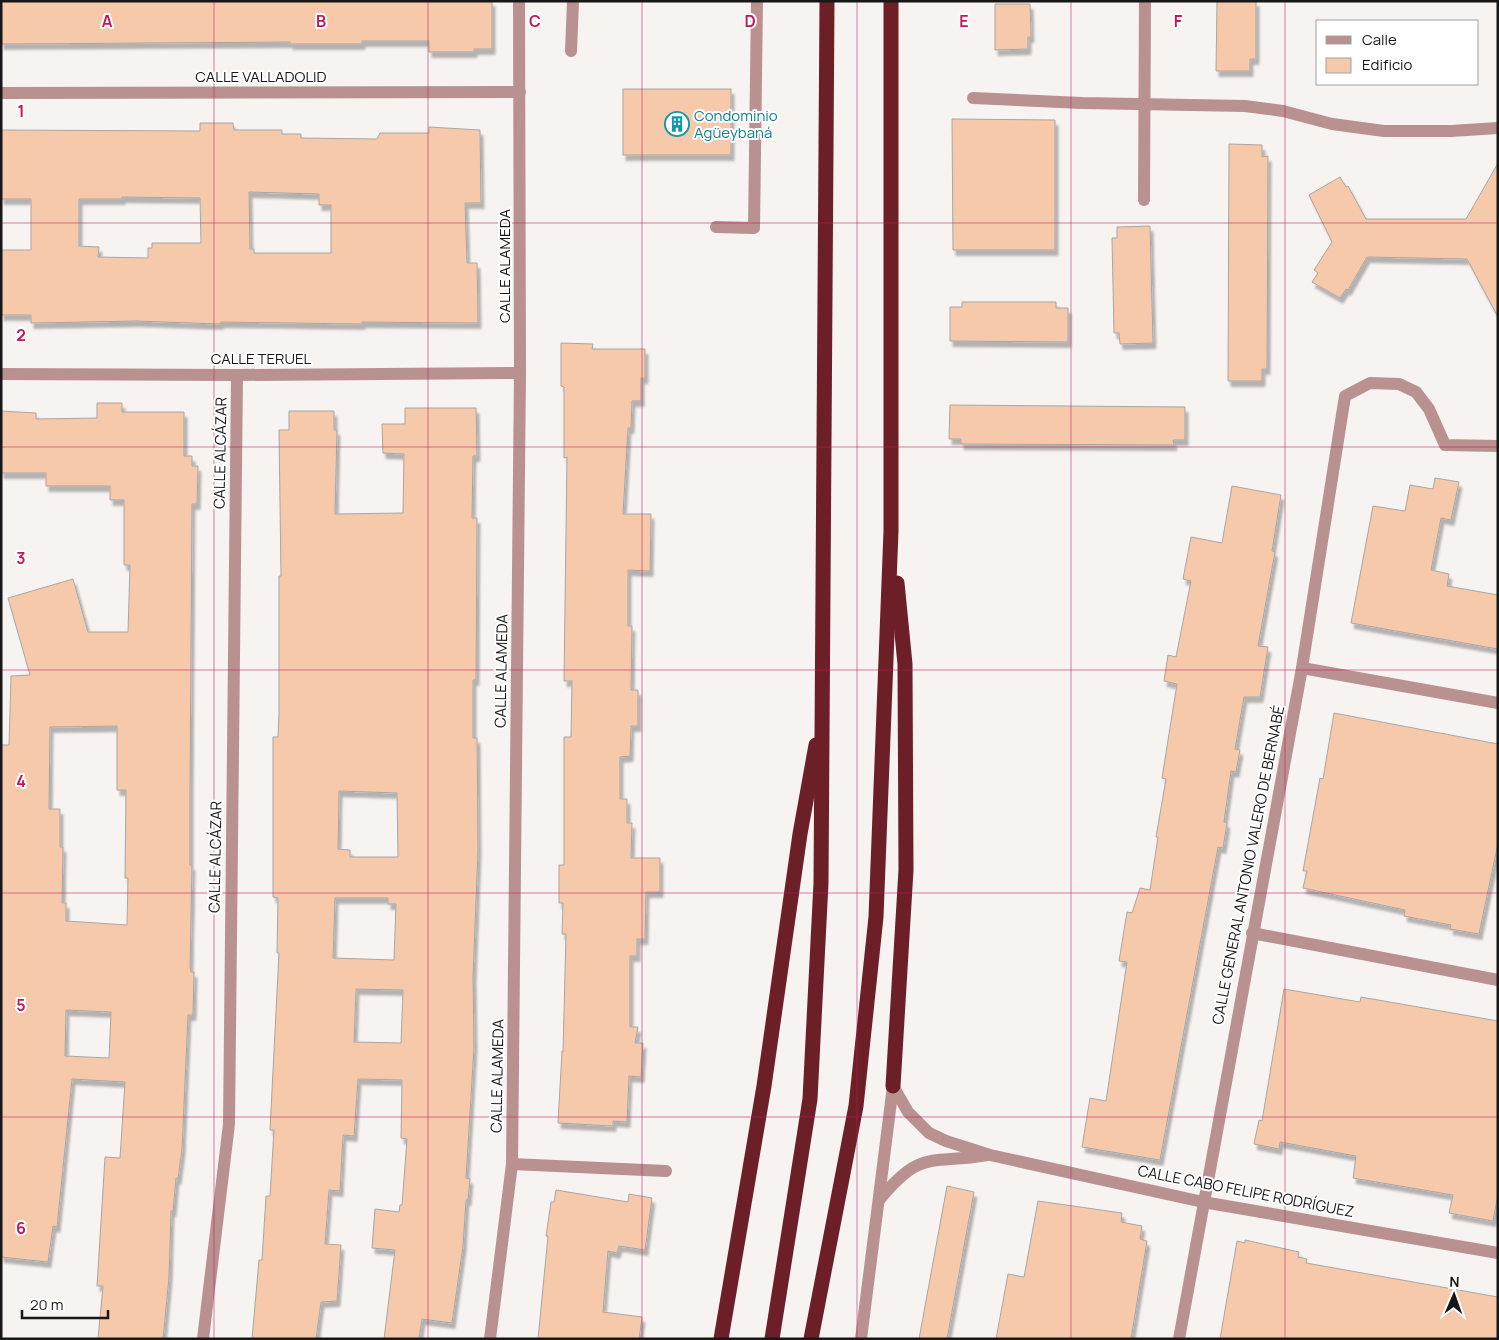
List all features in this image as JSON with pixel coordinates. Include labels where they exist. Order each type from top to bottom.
[{"type":"highway","points":[[772,1339],[810,1099],[821,883],[827,1]]},
{"type":"highway","points":[[811,1339],[856,1106],[876,917],[891,531],[891,1]]},
{"type":"highway","points":[[891,531],[906,664],[906,870],[894,1086]]},
{"type":"highway","points":[[721,1339],[764,1086],[800,834],[823,702]]},
{"type":"street","name":"CALLE ALAMEDA","points":[[490,1339],[512,1164],[520,373],[520,1]]},
{"type":"street","points":[[571,51],[573,1]]},
{"type":"street","points":[[716,227],[754,228],[757,1]]},
{"type":"street","points":[[1144,200],[1145,1]]},
{"type":"street","name":"CALLE VALLADOLID","points":[[1,93],[520,92]]},
{"type":"street","points":[[973,98],[1245,106],[1283,111],[1332,124],[1384,131],[1451,131],[1498,128]]},
{"type":"street","name":"CALLE TERUEL","points":[[1,374],[520,373]]},
{"type":"street","name":"CALLE ALCÁZAR","points":[[203,1339],[228,1124],[237,375]]},
{"type":"street","name":"CALLE GENERAL ANTONIO VALERO DE BERNABÉ","points":[[1179,1339],[1302,668],[1345,396],[1370,383],[1399,384],[1416,392],[1425,403],[1445,446],[1498,446]]},
{"type":"street","points":[[1302,668],[1498,703]]},
{"type":"street","points":[[1252,933],[1498,980]]},
{"type":"street","points":[[894,1086],[908,1112],[929,1133],[946,1141],[990,1155]]},
{"type":"street","points":[[860,1339],[894,1086]]},
{"type":"street","points":[[880,1199],[896,1180],[909,1169],[924,1162],[938,1158],[971,1158],[990,1155]]},
{"type":"street","name":"CALLE CABO FELIPE RODRÍGUEZ","points":[[990,1155],[1203,1202],[1498,1253]]},
{"type":"street","points":[[512,1164],[666,1171]]},
{"type":"building","points":[[1,1],[492,1],[492,49],[474,49],[474,52],[429,52],[429,41],[362,41],[362,44],[290,44],[290,42],[1,44]]},
{"type":"building","points":[[1217,1],[1256,1],[1256,59],[1250,59],[1250,71],[1216,71]]},
{"type":"building","points":[[995,4],[1030,4],[1031,37],[1028,37],[1028,49],[995,50]]},
{"type":"building","name":"Condominio Agüeybaná","points":[[623,89],[731,89],[731,155],[623,155]]},
{"type":"building","points":[[952,119],[1055,120],[1055,250],[953,250]]},
{"type":"building","points":[[200,123],[233,123],[234,130],[282,130],[282,134],[301,134],[301,138],[377,139],[380,133],[429,133],[429,127],[480,130],[481,203],[465,203],[467,263],[477,263],[478,323],[221,322],[220,324],[137,321],[31,323],[31,315],[1,315],[1,250],[31,250],[31,199],[1,199],[1,130],[200,131]],"holes":[[[249,192],[319,194],[319,205],[331,205],[331,253],[254,253],[254,249],[250,249]],[[122,197],[200,198],[201,243],[152,243],[152,248],[148,248],[148,258],[98,257],[99,247],[79,246],[79,199],[122,199]]]},
{"type":"building","points":[[1229,144],[1262,145],[1262,157],[1268,156],[1267,369],[1262,369],[1262,381],[1228,381]]},
{"type":"building","points":[[1498,163],[1498,317],[1467,259],[1367,257],[1348,290],[1346,289],[1340,298],[1312,282],[1318,273],[1314,270],[1332,242],[1309,195],[1340,177],[1346,187],[1348,186],[1366,219],[1466,219]]},
{"type":"building","points":[[1150,226],[1153,343],[1120,344],[1119,333],[1114,333],[1112,238],[1117,238],[1117,227]]},
{"type":"building","points":[[962,302],[1056,302],[1056,308],[1068,308],[1068,342],[950,341],[950,307],[962,307]]},
{"type":"building","points":[[561,343],[593,344],[592,349],[645,349],[645,378],[641,378],[641,401],[632,401],[631,428],[628,428],[623,514],[651,514],[650,571],[628,570],[628,626],[632,626],[631,690],[638,690],[638,726],[631,726],[630,756],[620,757],[620,799],[627,799],[627,823],[632,823],[631,858],[660,858],[660,892],[646,892],[645,939],[637,939],[637,956],[630,956],[630,1027],[638,1027],[635,1043],[643,1043],[641,1077],[629,1076],[627,1122],[613,1121],[613,1126],[558,1123],[563,1052],[566,934],[562,934],[563,903],[559,903],[559,865],[564,865],[564,737],[571,737],[572,681],[564,681],[567,457],[564,458],[564,387],[561,386]]},
{"type":"building","points":[[97,403],[122,403],[122,412],[184,412],[184,456],[192,456],[192,466],[198,466],[197,504],[192,504],[190,865],[192,865],[190,967],[191,972],[194,972],[193,1015],[188,1015],[182,1149],[178,1179],[176,1178],[173,1211],[171,1211],[169,1277],[163,1339],[98,1339],[103,1286],[97,1286],[105,1157],[120,1158],[125,1082],[72,1079],[57,1227],[53,1226],[48,1262],[1,1257],[1,745],[9,745],[11,676],[30,675],[8,598],[73,579],[88,632],[128,632],[130,565],[124,565],[124,500],[110,500],[110,486],[46,486],[46,473],[1,473],[1,411],[36,413],[36,419],[97,418]],"holes":[[[117,726],[117,790],[126,790],[125,878],[128,878],[127,925],[66,921],[66,903],[62,903],[63,847],[60,847],[60,809],[49,809],[50,727]],[[66,1010],[111,1012],[109,1058],[65,1056]]]},
{"type":"building","points":[[950,405],[1185,407],[1185,440],[1173,440],[1174,445],[961,444],[961,439],[949,439]]},
{"type":"building","points":[[405,408],[476,408],[477,456],[473,456],[472,518],[477,518],[476,680],[473,680],[473,738],[477,738],[478,850],[473,976],[474,1047],[466,1178],[470,1179],[452,1323],[422,1319],[419,1339],[384,1339],[395,1250],[372,1248],[375,1209],[399,1212],[400,1205],[402,1205],[407,1139],[401,1138],[402,1080],[358,1079],[354,1136],[343,1135],[340,1191],[329,1190],[325,1244],[341,1245],[337,1301],[321,1302],[316,1339],[252,1339],[259,1260],[262,1260],[266,1196],[270,1196],[274,1130],[270,1130],[279,953],[277,953],[278,898],[273,897],[273,737],[278,737],[279,713],[279,576],[281,576],[279,430],[289,430],[289,411],[334,411],[334,430],[337,430],[335,514],[403,513],[404,454],[383,453],[382,424],[405,424]],"holes":[[[339,791],[397,793],[398,857],[350,857],[350,850],[338,849]],[[335,898],[388,898],[388,904],[396,904],[394,960],[333,958]],[[356,989],[403,990],[401,1043],[354,1042]]]},
{"type":"building","points":[[1435,478],[1459,482],[1451,520],[1441,518],[1431,570],[1449,574],[1447,586],[1498,595],[1498,649],[1351,623],[1373,506],[1405,511],[1410,485],[1433,489]]},
{"type":"building","points":[[1232,486],[1281,495],[1272,551],[1275,552],[1258,646],[1268,647],[1260,697],[1244,697],[1235,749],[1240,750],[1236,772],[1231,771],[1224,822],[1227,823],[1223,848],[1218,847],[1160,1160],[1082,1147],[1090,1098],[1106,1101],[1127,962],[1119,961],[1127,912],[1132,913],[1140,888],[1150,890],[1158,837],[1156,837],[1166,779],[1162,778],[1177,684],[1164,681],[1168,655],[1176,657],[1191,581],[1183,579],[1191,537],[1222,543]]},
{"type":"building","points":[[1334,713],[1498,744],[1498,843],[1479,934],[1450,929],[1451,925],[1404,916],[1405,910],[1303,888],[1307,871],[1303,871],[1320,778],[1323,779]]},
{"type":"building","points":[[1284,989],[1360,1002],[1361,997],[1498,1021],[1498,1194],[1493,1221],[1449,1213],[1453,1195],[1353,1178],[1356,1156],[1280,1142],[1279,1149],[1254,1144],[1259,1120],[1262,1121]]},
{"type":"building","points":[[947,1186],[974,1192],[947,1339],[919,1339]]},
{"type":"building","points":[[556,1190],[628,1202],[629,1194],[652,1198],[645,1250],[619,1246],[617,1253],[608,1251],[603,1312],[642,1317],[639,1339],[538,1339],[548,1236],[546,1236],[551,1202],[554,1202]]},
{"type":"building","points":[[1038,1201],[1122,1213],[1121,1222],[1142,1226],[1140,1239],[1147,1241],[1131,1339],[996,1339],[1008,1274],[1024,1277]]},
{"type":"building","points":[[1245,1240],[1299,1252],[1298,1257],[1307,1259],[1306,1263],[1498,1297],[1498,1339],[1220,1339],[1237,1241],[1245,1243]]},
{"type":"place","name":"Condominio Agüeybaná","points":[[677,124]]}]
